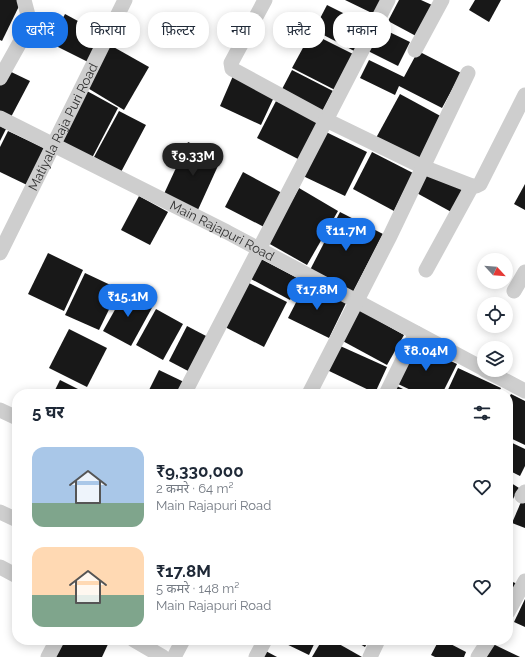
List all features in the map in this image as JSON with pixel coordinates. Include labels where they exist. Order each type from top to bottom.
[{"type":"street","points":[[0,78],[28,28],[29,19],[24,0]]},
{"type":"street","name":"Matiyala Raja Puri Road","points":[[0,253],[125,0]]},
{"type":"street","points":[[265,0],[231,63],[232,69],[326,120],[423,167],[472,186],[480,184],[525,95]]},
{"type":"street","points":[[187,389],[388,0]]},
{"type":"street","points":[[415,50],[442,0]]},
{"type":"street","points":[[312,389],[423,167],[468,73]]},
{"type":"street","name":"Main Rajapuri Road","points":[[0,118],[258,249],[477,366]]},
{"type":"street","points":[[426,270],[472,186]]},
{"type":"street","points":[[514,291],[525,272]]},
{"type":"street","points":[[388,389],[416,334]]},
{"type":"street","name":"Main Rajapuri Road","points":[[493,377],[508,389]]},
{"type":"street","name":"Main Rajapuri Road","points":[[513,390],[525,391]]},
{"type":"street","points":[[0,410],[12,416]]},
{"type":"street","points":[[0,512],[12,518]]},
{"type":"street","points":[[0,567],[12,573]]},
{"type":"street","points":[[513,603],[525,581]]},
{"type":"street","points":[[48,657],[54,645]]},
{"type":"street","points":[[143,645],[163,657]]},
{"type":"street","points":[[174,657],[180,645]]},
{"type":"street","points":[[256,657],[262,645]]},
{"type":"street","points":[[370,657],[376,645]]},
{"type":"street","points":[[478,657],[486,645]]},
{"type":"building","points":[[0,0],[22,0],[16,12],[12,12],[12,20],[2,41],[0,40]]},
{"type":"building","points":[[345,0],[386,0],[380,12],[370,12]]},
{"type":"building","points":[[399,0],[421,0],[432,5],[416,36],[391,23],[391,15]]},
{"type":"building","points":[[475,0],[501,0],[489,22],[469,10]]},
{"type":"building","points":[[327,5],[341,12],[333,12],[333,40],[325,36],[325,12],[323,12]]},
{"type":"building","points":[[68,16],[76,20],[76,48],[95,48],[88,62],[60,48],[68,48]]},
{"type":"building","points":[[391,33],[410,42],[398,66],[368,51],[369,48],[391,48]]},
{"type":"building","points":[[325,40],[333,44],[333,48],[341,48],[353,54],[335,90],[292,68],[303,48],[325,48]]},
{"type":"building","points":[[108,48],[115,48],[149,67],[124,110],[86,87]]},
{"type":"building","points":[[348,48],[360,48],[358,53]]},
{"type":"building","points":[[418,51],[461,73],[442,108],[399,86],[395,95],[360,78],[369,60],[404,77]]},
{"type":"building","points":[[5,69],[30,81],[11,117],[0,112],[0,79]]},
{"type":"building","points":[[292,70],[333,91],[321,114],[280,93]]},
{"type":"building","points":[[233,76],[275,95],[261,125],[220,106]]},
{"type":"building","points":[[87,91],[118,108],[92,158],[61,142]]},
{"type":"building","points":[[400,94],[446,119],[423,162],[376,138]]},
{"type":"building","points":[[276,101],[319,122],[300,160],[257,138]]},
{"type":"building","points":[[119,111],[146,125],[121,172],[94,157]]},
{"type":"building","points":[[0,126],[6,129],[0,141]]},
{"type":"building","points":[[8,131],[44,148],[27,185],[0,172],[0,147]]},
{"type":"building","points":[[324,131],[367,152],[345,196],[303,176]]},
{"type":"building","points":[[188,142],[222,157],[197,212],[163,196]]},
{"type":"building","points":[[372,152],[413,173],[394,211],[353,189]]},
{"type":"building","points":[[424,170],[467,191],[455,214],[413,191]]},
{"type":"building","points":[[243,172],[282,193],[264,227],[225,207]]},
{"type":"building","points":[[525,184],[525,210],[514,204]]},
{"type":"building","points":[[299,188],[338,211],[307,265],[268,243]]},
{"type":"building","points":[[139,196],[168,212],[150,245],[121,230]]},
{"type":"building","points":[[340,212],[383,234],[353,292],[310,270]]},
{"type":"building","points":[[48,253],[83,270],[64,311],[28,294]]},
{"type":"building","points":[[261,259],[301,280],[290,300],[251,279]]},
{"type":"building","points":[[85,273],[119,289],[99,330],[65,315]]},
{"type":"building","points":[[247,282],[287,302],[264,347],[225,327]]},
{"type":"building","points":[[306,283],[346,303],[329,338],[288,318]]},
{"type":"building","points":[[126,290],[153,306],[131,346],[103,331]]},
{"type":"building","points":[[356,308],[404,335],[387,365],[339,339]]},
{"type":"building","points":[[156,309],[183,324],[163,360],[136,345]]},
{"type":"building","points":[[187,326],[208,337],[190,372],[169,361]]},
{"type":"building","points":[[69,329],[107,348],[87,387],[49,368]]},
{"type":"building","points":[[415,344],[457,364],[444,389],[409,389],[396,383]]},
{"type":"building","points":[[338,345],[387,367],[377,389],[367,389],[327,370]]},
{"type":"building","points":[[458,368],[500,389],[448,389]]},
{"type":"building","points":[[159,370],[184,382],[180,389],[150,389]]},
{"type":"building","points":[[60,380],[78,389],[56,389]]},
{"type":"building","points":[[395,385],[403,389],[393,389]]},
{"type":"building","points":[[513,395],[525,401],[525,445],[513,439]]},
{"type":"building","points":[[513,443],[525,449],[525,466],[520,476],[513,472]]},
{"type":"building","points":[[513,484],[519,488],[513,499]]},
{"type":"building","points":[[525,495],[525,528],[513,523]]},
{"type":"building","points":[[513,582],[520,585],[516,594],[513,593]]},
{"type":"building","points":[[525,599],[525,627],[514,622]]},
{"type":"building","points":[[61,645],[108,645],[102,657],[55,657]]},
{"type":"building","points":[[288,645],[314,645],[309,655]]},
{"type":"building","points":[[319,645],[341,645],[362,657],[312,657]]},
{"type":"building","points":[[436,645],[453,645],[466,652],[464,657],[435,657],[431,655]]},
{"type":"building","points":[[490,645],[495,645],[520,657],[485,657]]},
{"type":"building","points":[[262,649],[277,657],[258,657]]}]
